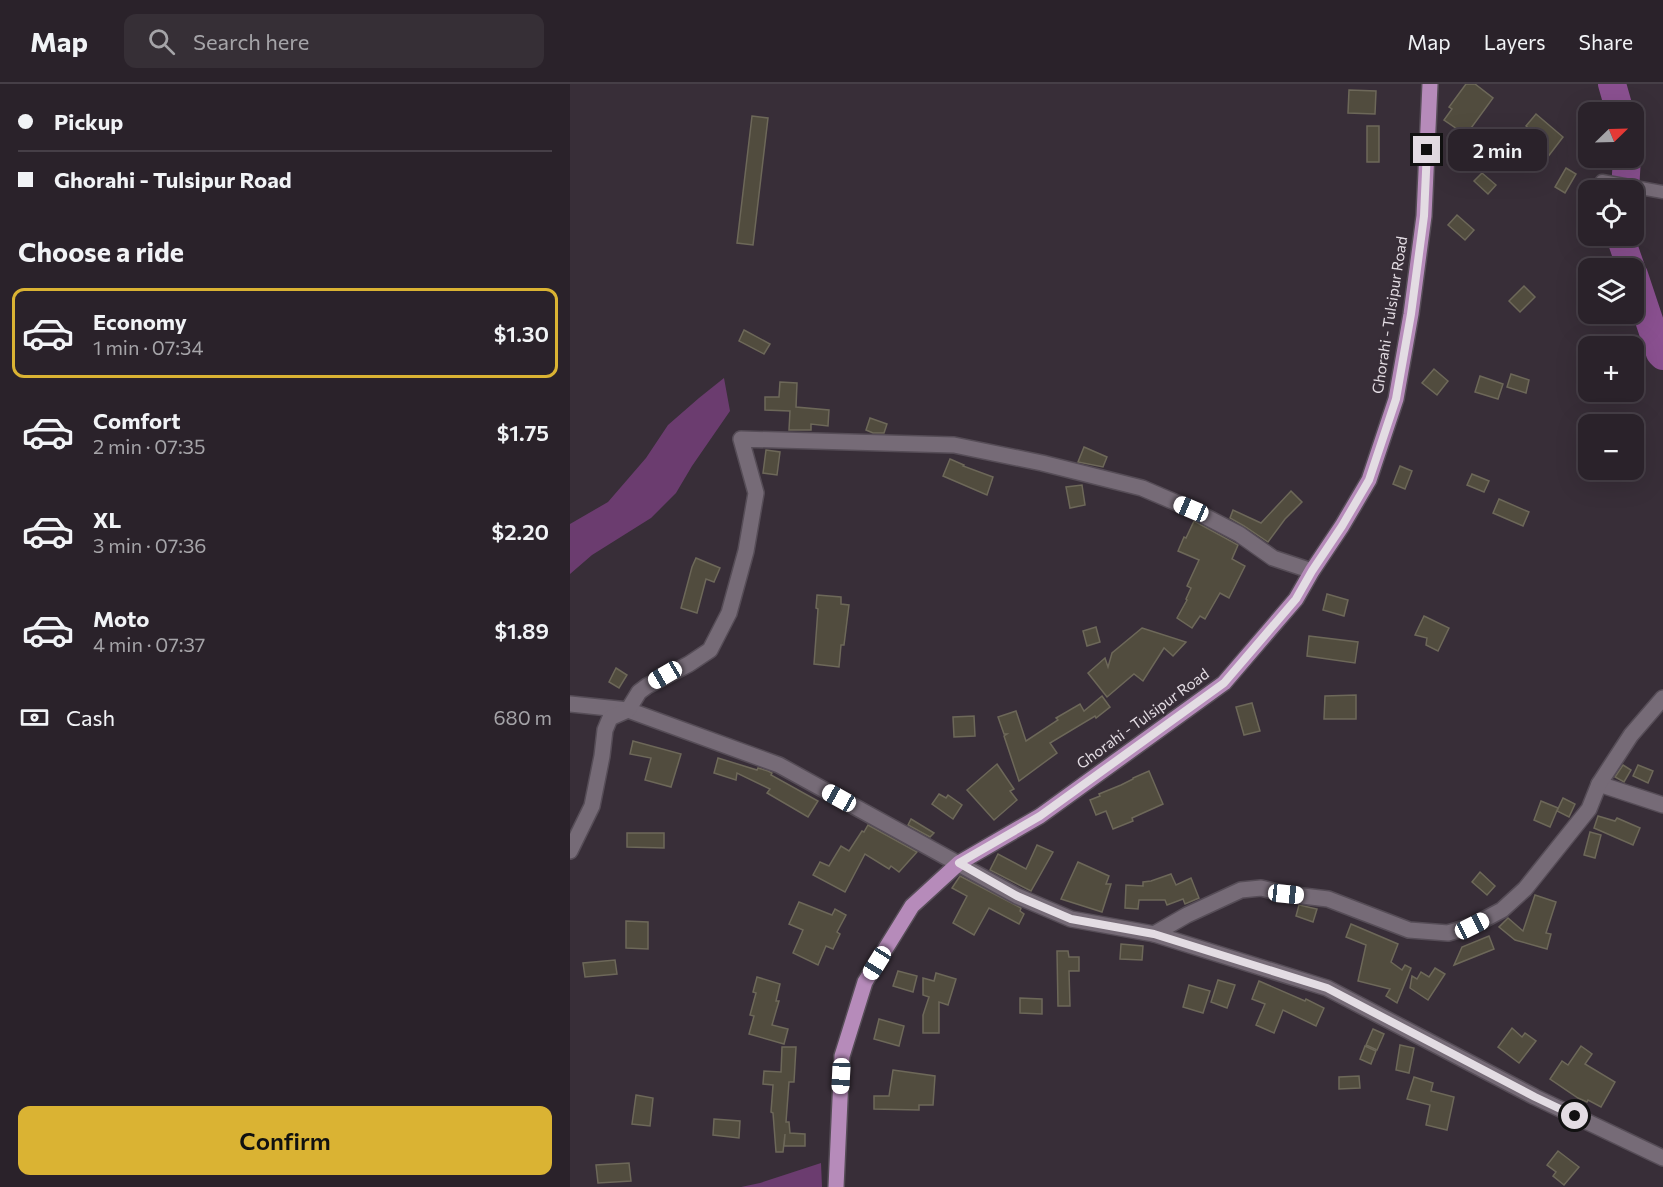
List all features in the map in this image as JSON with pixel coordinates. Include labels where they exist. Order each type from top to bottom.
[{"type":"main road","name":"Ghorahi - Tulsipur Road","points":[[836,1187],[842,1056],[865,982],[912,906],[959,863],[1040,816],[1224,683],[1296,599],[1369,480],[1396,399],[1411,314],[1424,216],[1430,84]]},
{"type":"street","points":[[1644,189],[1663,192]]},
{"type":"street","points":[[570,851],[592,806],[602,756],[604,730],[610,718],[628,710],[639,692],[647,686],[710,650],[729,613],[746,551],[756,493],[741,439],[954,445],[1041,463],[1142,488],[1191,509],[1239,534],[1273,558],[1312,571]]},
{"type":"street","points":[[1154,934],[1187,915],[1241,890],[1261,888],[1286,894],[1328,899],[1409,930],[1448,933],[1472,926],[1502,910],[1525,889],[1589,809],[1599,784],[1631,735],[1663,698]]},
{"type":"street","points":[[570,704],[628,710],[779,765],[1017,896],[1071,919],[1154,934],[1327,988],[1535,1097],[1663,1158]]},
{"type":"street","points":[[1599,784],[1663,805]]},
{"type":"shaded area","points":[[724,378],[730,411],[676,493],[651,518],[592,555],[570,574],[570,524],[608,502],[646,458],[668,425]]},
{"type":"shaded area","points":[[821,1163],[822,1187],[741,1187],[760,1183]]},
{"type":"building","points":[[1466,84],[1475,84],[1493,98],[1466,135],[1444,120],[1452,109],[1449,107]]},
{"type":"building","points":[[1349,90],[1376,91],[1375,114],[1348,113]]},
{"type":"building","points":[[1536,114],[1563,137],[1547,158],[1530,145],[1538,136],[1526,126]]},
{"type":"building","points":[[752,116],[768,118],[753,245],[737,243]]},
{"type":"building","points":[[1367,126],[1379,126],[1379,162],[1367,162]]},
{"type":"building","points":[[1566,168],[1576,174],[1565,193],[1555,187]]},
{"type":"building","points":[[1482,173],[1496,185],[1488,194],[1474,181]]},
{"type":"building","points":[[1457,215],[1474,230],[1465,240],[1448,225]]},
{"type":"building","points":[[1524,286],[1535,297],[1520,312],[1509,301]]},
{"type":"building","points":[[744,330],[770,344],[764,354],[739,341]]},
{"type":"building","points":[[1434,369],[1448,381],[1437,395],[1422,383]]},
{"type":"building","points":[[1511,374],[1529,380],[1526,393],[1507,387]]},
{"type":"building","points":[[1480,376],[1503,384],[1498,399],[1475,392]]},
{"type":"building","points":[[780,382],[797,383],[796,407],[829,410],[828,426],[811,424],[811,430],[789,430],[790,411],[765,410],[765,397],[779,397]]},
{"type":"building","points":[[870,418],[887,424],[884,433],[873,433],[866,430]]},
{"type":"building","points":[[1084,447],[1107,457],[1103,467],[1078,462]]},
{"type":"building","points":[[766,450],[780,452],[777,475],[763,473]]},
{"type":"building","points":[[950,459],[993,477],[987,495],[943,476]]},
{"type":"building","points":[[1400,466],[1412,471],[1405,489],[1393,484]]},
{"type":"building","points":[[1472,474],[1489,481],[1484,492],[1467,485]]},
{"type":"building","points":[[1082,485],[1085,505],[1070,508],[1066,487]]},
{"type":"building","points":[[1291,491],[1302,502],[1285,519],[1268,542],[1230,518],[1233,510],[1261,523]]},
{"type":"building","points":[[1499,499],[1529,512],[1523,526],[1493,513]]},
{"type":"building","points":[[1194,521],[1238,545],[1232,559],[1245,566],[1229,598],[1220,593],[1205,619],[1200,616],[1192,628],[1177,618],[1187,600],[1191,588],[1187,586],[1199,560],[1178,551]]},
{"type":"building","points":[[696,558],[720,568],[714,582],[706,579],[697,613],[681,608]]},
{"type":"building","points":[[1327,594],[1348,600],[1344,616],[1323,610]]},
{"type":"building","points":[[817,595],[841,597],[841,604],[849,605],[839,667],[814,664]]},
{"type":"building","points":[[1424,616],[1449,628],[1438,651],[1426,645],[1427,638],[1415,635]]},
{"type":"building","points":[[1096,627],[1100,642],[1087,646],[1083,631]]},
{"type":"building","points":[[1142,628],[1186,642],[1173,656],[1164,648],[1143,681],[1134,674],[1107,697],[1088,673],[1105,658],[1108,667],[1112,653]]},
{"type":"building","points":[[1309,636],[1358,642],[1355,663],[1307,656]]},
{"type":"building","points":[[616,668],[627,675],[619,688],[609,682]]},
{"type":"building","points":[[1356,695],[1356,719],[1324,719],[1325,696]]},
{"type":"building","points":[[1102,696],[1110,707],[1096,718],[1095,716],[1050,743],[1057,753],[1019,781],[1004,736],[1007,734],[1004,734],[998,717],[1016,711],[1026,741],[1058,720],[1056,718],[1080,704],[1084,711]]},
{"type":"building","points":[[1252,703],[1260,731],[1244,735],[1236,707]]},
{"type":"building","points":[[974,716],[975,736],[954,737],[953,717]]},
{"type":"building","points":[[633,741],[681,754],[671,787],[645,780],[651,758],[630,754]]},
{"type":"building","points":[[718,758],[757,770],[758,768],[768,771],[772,773],[771,775],[818,801],[808,817],[767,793],[770,789],[737,773],[736,780],[714,773]]},
{"type":"building","points":[[997,764],[1014,789],[1010,791],[1017,800],[994,820],[967,790]]},
{"type":"building","points":[[1623,765],[1631,770],[1624,782],[1615,777]]},
{"type":"building","points":[[1638,765],[1653,771],[1648,783],[1633,776]]},
{"type":"building","points":[[1149,771],[1163,804],[1113,829],[1106,811],[1096,815],[1090,800]]},
{"type":"building","points":[[939,794],[946,798],[948,795],[962,805],[953,819],[932,804]]},
{"type":"building","points":[[1563,798],[1575,804],[1569,817],[1557,811]]},
{"type":"building","points":[[1541,801],[1558,808],[1550,827],[1534,820]]},
{"type":"building","points":[[1598,816],[1615,821],[1617,818],[1640,828],[1633,845],[1594,828]]},
{"type":"building","points":[[911,819],[934,833],[930,837],[908,825]]},
{"type":"building","points":[[868,825],[917,852],[899,872],[891,866],[889,869],[865,854],[845,892],[813,875],[820,862],[829,866],[841,846],[849,851]]},
{"type":"building","points":[[1590,832],[1601,835],[1595,858],[1584,855]]},
{"type":"building","points":[[627,833],[664,833],[664,848],[627,847]]},
{"type":"building","points":[[1037,845],[1053,852],[1031,891],[990,870],[998,854],[1026,869]]},
{"type":"building","points":[[1078,862],[1109,876],[1106,884],[1111,884],[1102,912],[1061,899]]},
{"type":"building","points":[[1480,872],[1495,886],[1487,895],[1472,882]]},
{"type":"building","points":[[1171,874],[1176,885],[1191,878],[1199,898],[1185,904],[1183,899],[1167,905],[1165,900],[1139,900],[1138,909],[1125,908],[1126,885],[1143,886],[1143,882]]},
{"type":"building","points":[[960,876],[1021,908],[1020,911],[1024,914],[1019,924],[989,908],[974,935],[953,923],[967,896],[952,888]]},
{"type":"building","points":[[1535,895],[1556,902],[1546,933],[1551,934],[1547,949],[1515,940],[1499,927],[1508,918],[1523,931]]},
{"type":"building","points":[[799,902],[832,915],[835,909],[846,915],[837,932],[840,934],[833,949],[826,946],[818,965],[793,953],[803,930],[789,924]]},
{"type":"building","points":[[1299,905],[1317,909],[1313,922],[1296,916]]},
{"type":"building","points":[[626,921],[648,922],[648,949],[626,948]]},
{"type":"building","points":[[1351,924],[1398,944],[1391,962],[1402,970],[1405,965],[1411,968],[1397,1003],[1386,996],[1390,989],[1358,981],[1366,945],[1346,937]]},
{"type":"building","points":[[1489,936],[1494,949],[1454,965],[1462,947]]},
{"type":"building","points":[[1121,944],[1143,946],[1142,960],[1120,959]]},
{"type":"building","points":[[1057,951],[1068,951],[1069,957],[1079,957],[1079,971],[1069,971],[1070,1006],[1058,1006]]},
{"type":"building","points":[[615,960],[617,974],[585,977],[583,963]]},
{"type":"building","points":[[1435,968],[1445,974],[1428,1000],[1410,988],[1412,976],[1417,979],[1421,972],[1429,977]]},
{"type":"building","points":[[898,971],[917,976],[913,992],[893,986]]},
{"type":"building","points":[[936,973],[956,979],[948,1005],[939,1002],[939,1033],[923,1033],[923,1015],[929,997],[923,995],[923,978],[934,981]]},
{"type":"building","points":[[757,977],[780,984],[776,1001],[779,1001],[772,1025],[788,1029],[784,1044],[749,1034],[754,1016],[750,1015],[756,993],[753,992]]},
{"type":"building","points":[[1218,980],[1235,985],[1227,1008],[1211,1002]]},
{"type":"building","points":[[1259,981],[1324,1008],[1316,1026],[1283,1010],[1274,1033],[1256,1025],[1265,1004],[1252,999]]},
{"type":"building","points":[[1189,985],[1210,991],[1203,1013],[1183,1007]]},
{"type":"building","points":[[1020,998],[1042,999],[1042,1014],[1020,1013]]},
{"type":"building","points":[[879,1019],[904,1026],[899,1046],[874,1039]]},
{"type":"building","points":[[1512,1028],[1522,1037],[1525,1033],[1536,1041],[1519,1063],[1498,1047]]},
{"type":"building","points":[[1373,1029],[1384,1034],[1377,1050],[1366,1045]]},
{"type":"building","points":[[1400,1045],[1414,1048],[1409,1073],[1396,1070]]},
{"type":"building","points":[[1365,1046],[1376,1051],[1371,1064],[1360,1059]]},
{"type":"building","points":[[1581,1046],[1592,1054],[1585,1064],[1615,1082],[1601,1107],[1578,1098],[1550,1079],[1562,1061],[1568,1065]]},
{"type":"building","points":[[782,1047],[796,1047],[794,1082],[789,1082],[786,1122],[789,1122],[790,1133],[805,1134],[805,1146],[784,1146],[785,1134],[783,1152],[776,1152],[773,1113],[771,1112],[773,1085],[763,1084],[764,1071],[781,1072]]},
{"type":"building","points":[[893,1070],[935,1076],[933,1105],[919,1105],[919,1110],[874,1109],[874,1096],[889,1096]]},
{"type":"building","points":[[1359,1076],[1360,1088],[1339,1089],[1339,1077]]},
{"type":"building","points":[[1414,1077],[1433,1083],[1431,1091],[1454,1097],[1447,1130],[1426,1125],[1430,1105],[1407,1099]]},
{"type":"building","points":[[636,1095],[653,1098],[650,1126],[632,1124]]},
{"type":"building","points":[[714,1119],[740,1121],[739,1138],[713,1135]]},
{"type":"building","points":[[1558,1151],[1579,1167],[1564,1185],[1553,1176],[1556,1172],[1547,1165]]},
{"type":"building","points":[[629,1163],[631,1181],[598,1183],[596,1165]]},
{"type":"waterway","points":[[1612,84],[1617,102]]},
{"type":"waterway","points":[[1626,168],[1626,180]]},
{"type":"waterway","points":[[1623,246],[1628,258]]},
{"type":"waterway","points":[[1644,305],[1663,356]]},
{"type":"route","points":[[1427,150],[1424,216],[1411,314],[1396,399],[1369,480],[1296,599],[1224,683],[1040,816],[959,863],[1017,896],[1071,919],[1154,934],[1327,988],[1575,1116]]}]
